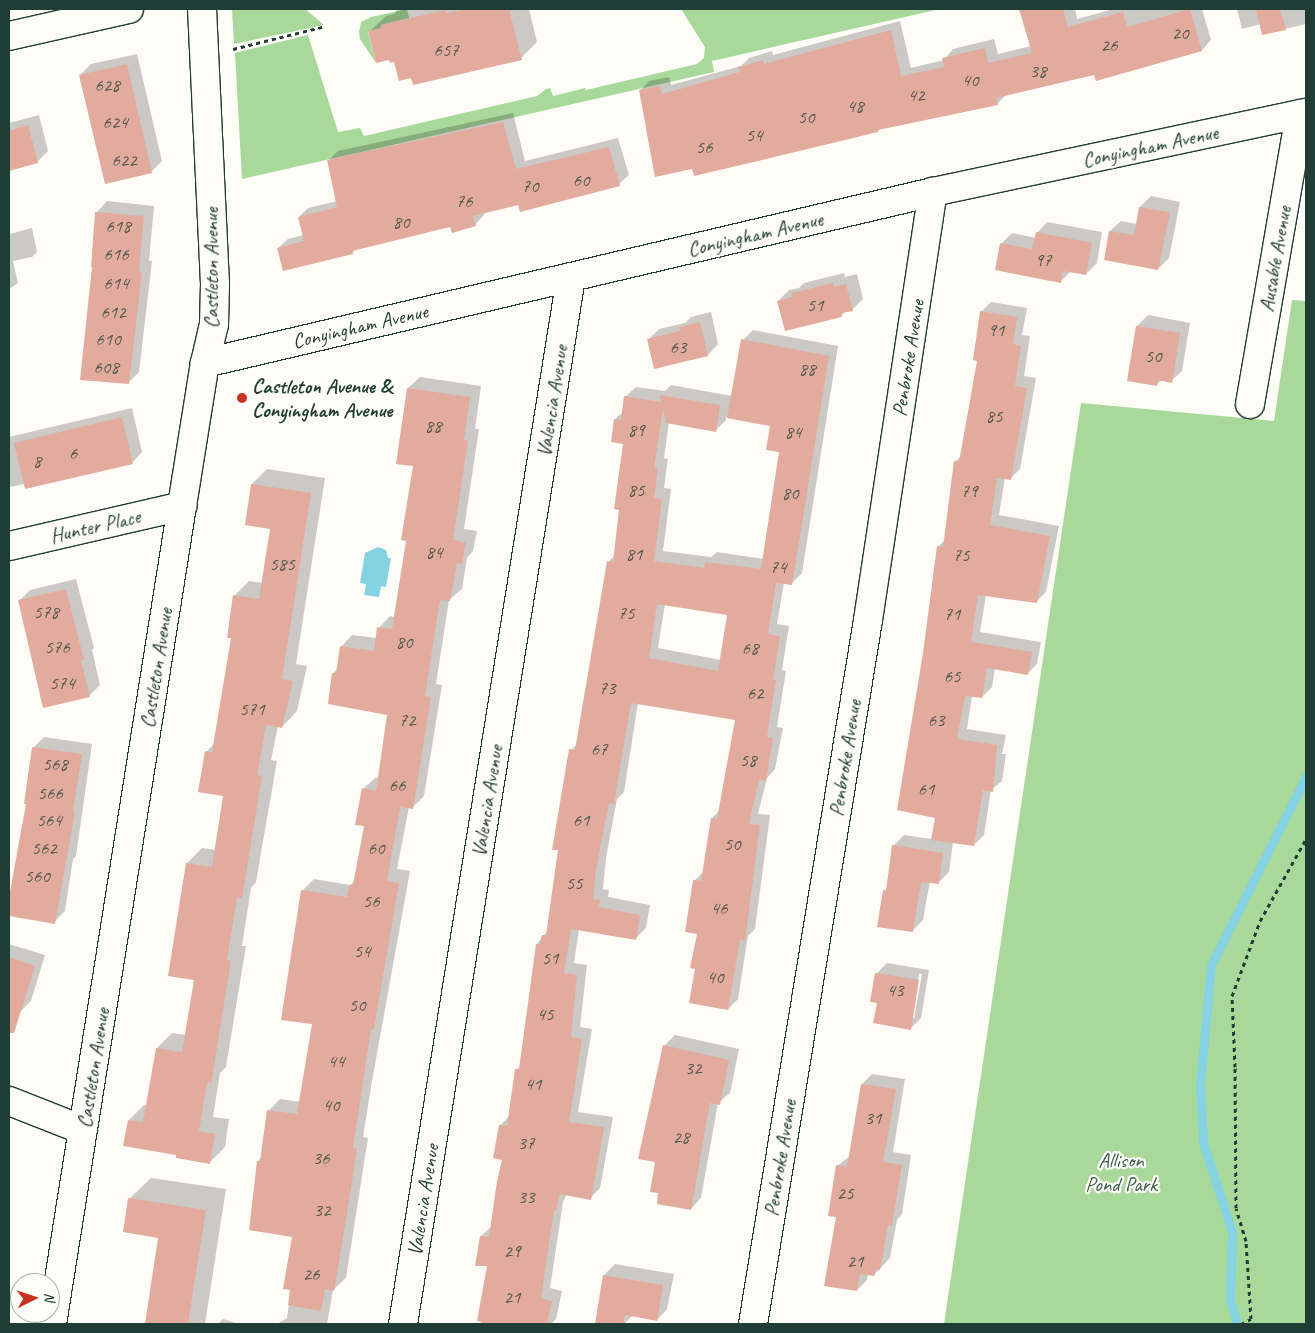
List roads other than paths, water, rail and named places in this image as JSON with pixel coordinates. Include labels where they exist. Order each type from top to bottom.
[{"type":"street","points":[[9,36],[129,9]]},
{"type":"street","name":"Castleton Avenue","points":[[52,1324],[205,363],[214,325],[215,284],[202,9]]},
{"type":"street","name":"Conyingham Avenue","points":[[205,363],[933,192],[1303,114]]},
{"type":"street","name":"Ausable Avenue","points":[[1250,404],[1303,114]]},
{"type":"street","name":"Penbroke Avenue","points":[[753,1324],[866,630],[933,192]]},
{"type":"street","name":"Valencia Avenue","points":[[403,1324],[572,277]]},
{"type":"street","name":"Hunter Place","points":[[9,546],[182,506]]},
{"type":"street","points":[[9,1101],[83,1130]]},
{"type":"water","points":[[378,547],[386,550],[388,558],[391,558],[386,587],[381,586],[379,597],[364,595],[366,584],[360,583],[365,553]]},
{"type":"waterway","points":[[1237,1324],[1230,1299],[1232,1232],[1203,1142],[1200,1085],[1211,965],[1306,776]]},
{"type":"place","name":"Castleton Avenue & Conyingham Avenue","points":[[242,398]]},
{"type":"park label","name":"Allison Pond Park","points":[[1121,1172]]}]
